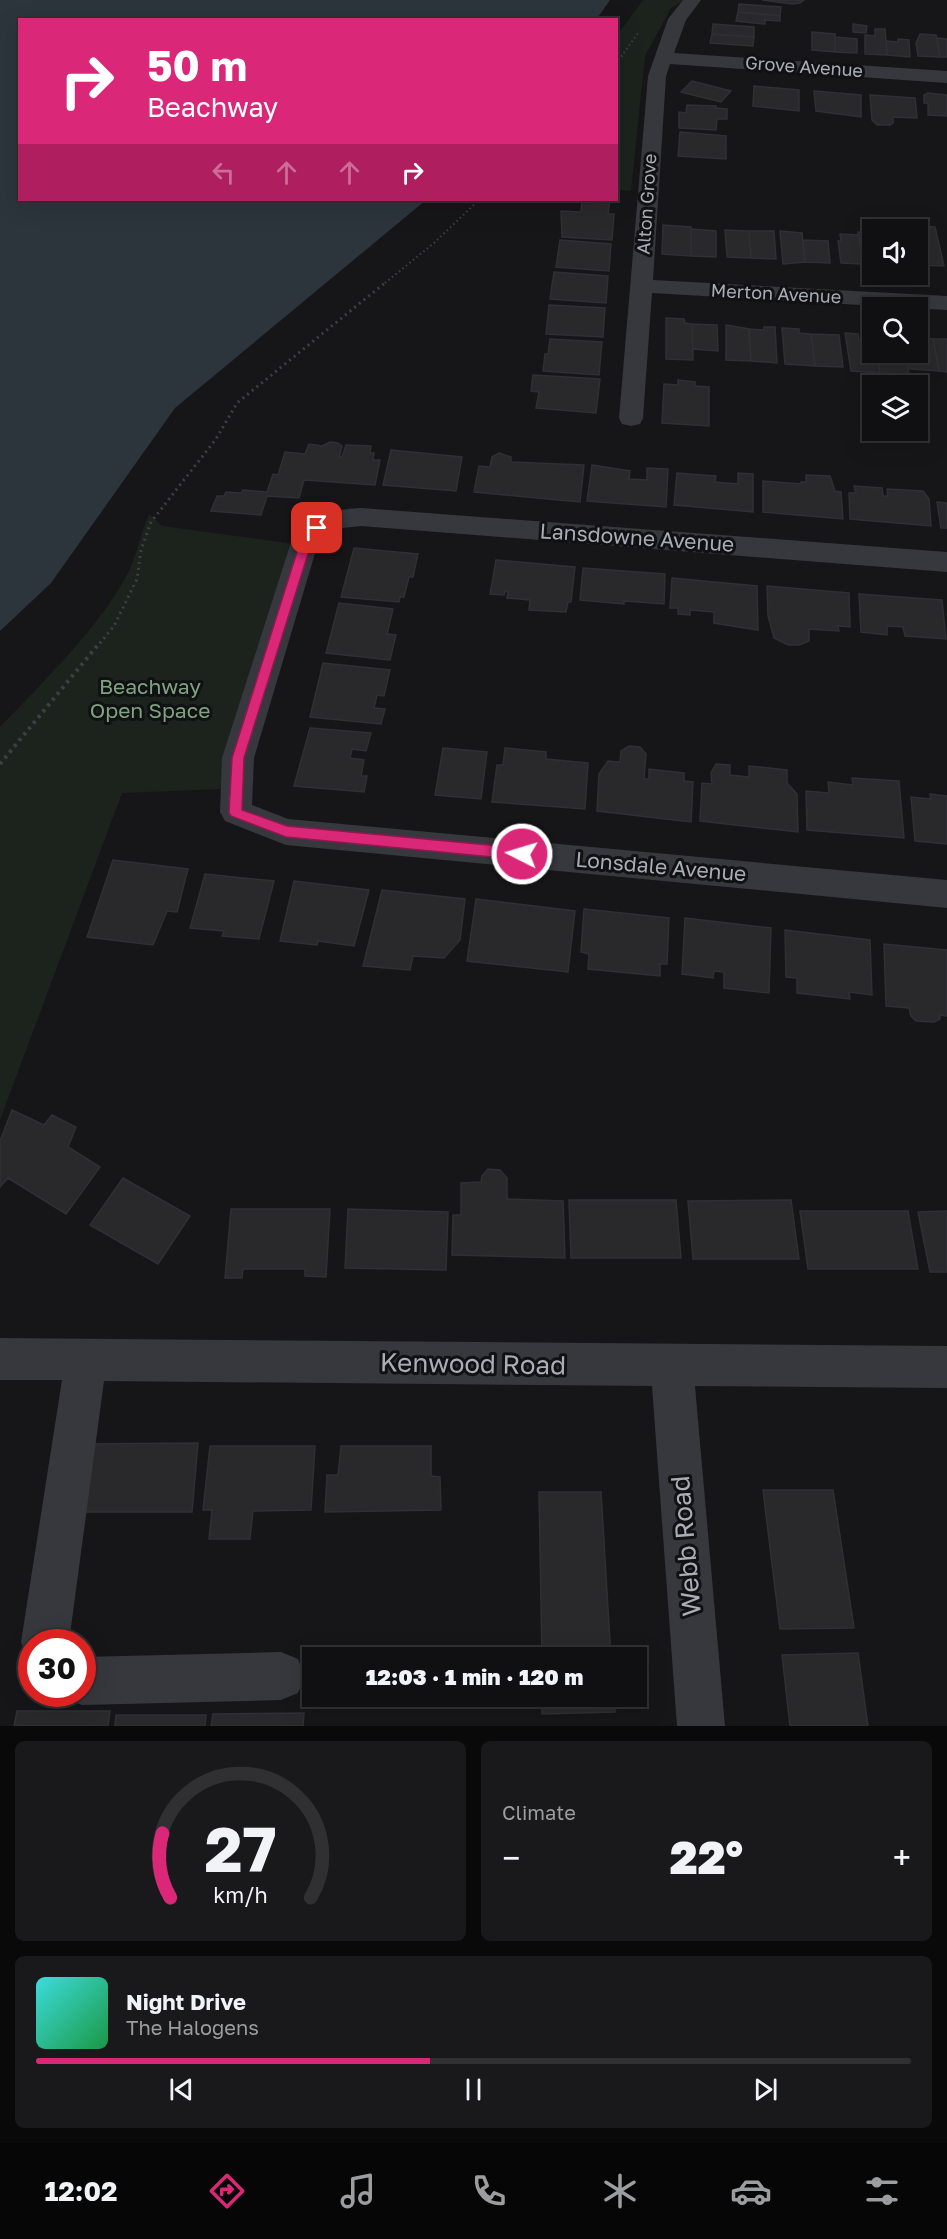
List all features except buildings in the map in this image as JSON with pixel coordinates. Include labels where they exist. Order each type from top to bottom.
[{"type":"street","name":"Alton Grove","points":[[630,418],[657,76],[676,19],[692,0]]},
{"type":"street","name":"Grove Avenue","points":[[662,58],[947,77]]},
{"type":"street","name":"Merton Avenue","points":[[640,286],[947,303]]},
{"type":"street","name":"Lansdowne Avenue","points":[[236,813],[238,758],[308,536],[327,520],[361,517],[947,562]]},
{"type":"street","name":"Lonsdale Avenue","points":[[236,813],[286,832],[947,894]]},
{"type":"street","name":"Kenwood Road","points":[[0,1359],[947,1367]]},
{"type":"street","points":[[47,1629],[86,1360]]},
{"type":"street","name":"Webb Road","points":[[672,1366],[700,1726]]},
{"type":"street","points":[[96,1681],[280,1676]]},
{"type":"path","points":[[0,764],[114,626],[137,579],[141,550],[151,522],[216,439],[237,403],[434,243],[478,201]]},
{"type":"green space","points":[[643,0],[684,0],[671,8],[645,56],[631,191],[618,190],[618,34]]},
{"type":"green space","name":"Beachway Open Space","points":[[149,514],[162,526],[294,544],[220,789],[122,793],[0,1120],[0,727],[70,653],[117,592],[129,571]]},
{"type":"shaded area","points":[[0,0],[610,0],[597,18],[18,18],[18,201],[425,201],[175,408],[51,583],[0,631]]},
{"type":"route","points":[[317,528],[308,536],[238,758],[236,813],[286,832],[522,854]]}]
